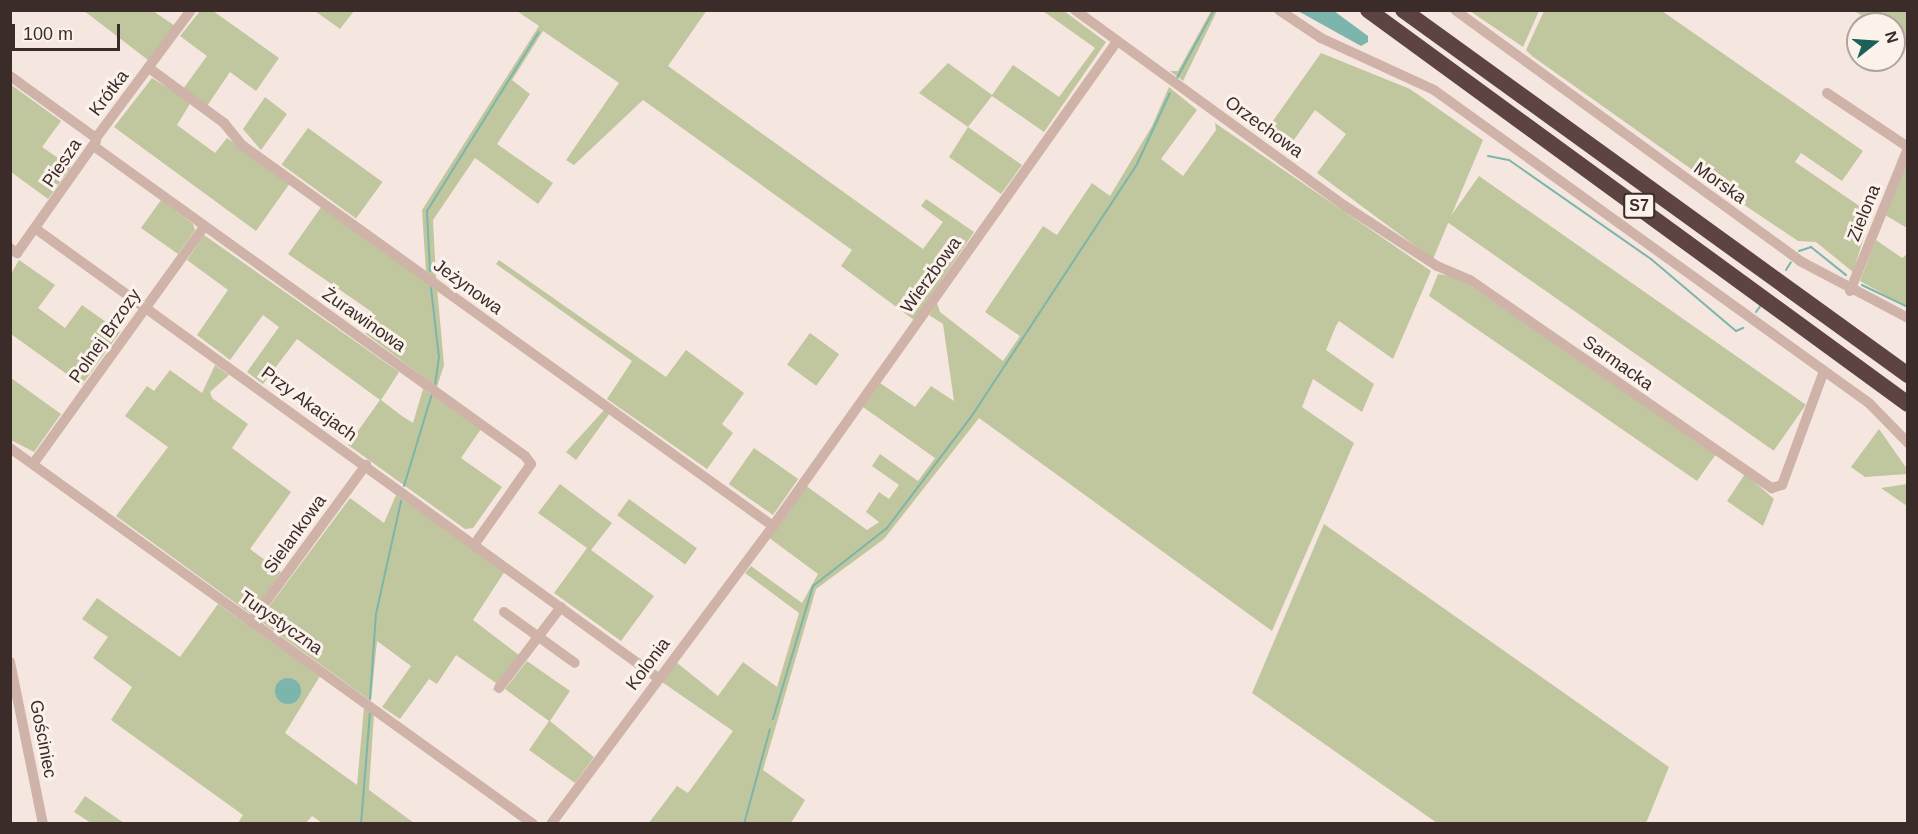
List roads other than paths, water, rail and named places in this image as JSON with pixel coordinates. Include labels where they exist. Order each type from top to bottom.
[{"type":"highway","name":"S7","points":[[1368,10],[1908,404]]},
{"type":"highway","name":"S7","points":[[1403,10],[1908,375]]},
{"type":"street","name":"Krótka","points":[[96,143],[191,10]]},
{"type":"street","name":"Orzechowa","points":[[1075,10],[1115,44],[1437,266]]},
{"type":"street","points":[[1279,10],[1321,38],[1423,82],[1869,403],[1908,443]]},
{"type":"street","name":"Morska","points":[[1455,10],[1520,62],[1850,291],[1908,318]]},
{"type":"street","name":"Wierzbowa","points":[[773,526],[1115,44]]},
{"type":"street","name":"Jeżynowa","points":[[149,68],[224,123],[242,145],[773,526]]},
{"type":"street","name":"Piesza","points":[[10,76],[96,143],[17,253],[10,248]]},
{"type":"street","points":[[1827,93],[1908,147]]},
{"type":"street","name":"Żurawinowa","points":[[96,143],[204,227],[525,456],[531,464],[474,545]]},
{"type":"street","name":"Zielona","points":[[1850,291],[1908,147]]},
{"type":"street","name":"Polnej Brzozy","points":[[33,464],[204,227]]},
{"type":"street","name":"Przy Akacjach","points":[[36,229],[658,678]]},
{"type":"street","name":"Sarmacka","points":[[1437,266],[1470,280],[1691,434],[1779,487],[1824,371]]},
{"type":"street","name":"Turystyczna","points":[[10,448],[533,824]]},
{"type":"street","name":"Sielankowa","points":[[251,622],[366,465]]},
{"type":"street","name":"Kolonia","points":[[551,824],[773,526]]},
{"type":"street","points":[[499,688],[561,607]]},
{"type":"street","points":[[504,612],[575,663]]},
{"type":"street","name":"Gościniec","points":[[10,662],[16,709],[43,824]]},
{"type":"water","points":[[1298,11],[1334,11],[1368,36],[1368,42],[1361,46]]},
{"type":"water","points":[[288,678],[297,682],[301,691],[297,700],[288,704],[279,700],[275,691],[279,682]]},
{"type":"waterway","points":[[1177,78],[1214,10]]},
{"type":"waterway","points":[[430,271],[427,211],[539,32]]},
{"type":"waterway","points":[[773,719],[813,586],[887,528],[971,417],[1137,164],[1170,93]]},
{"type":"waterway","points":[[1488,156],[1509,160],[1651,259],[1736,331],[1743,328]]},
{"type":"waterway","points":[[1799,251],[1811,247],[1846,275]]},
{"type":"waterway","points":[[1786,270],[1791,262]]},
{"type":"waterway","points":[[1862,285],[1908,307]]},
{"type":"waterway","points":[[431,288],[439,357],[435,384]]},
{"type":"waterway","points":[[1756,312],[1761,305]]},
{"type":"waterway","points":[[404,486],[432,394]]},
{"type":"waterway","points":[[370,699],[376,614],[401,501]]},
{"type":"waterway","points":[[361,824],[370,713]]},
{"type":"waterway","points":[[744,824],[770,729]]}]
